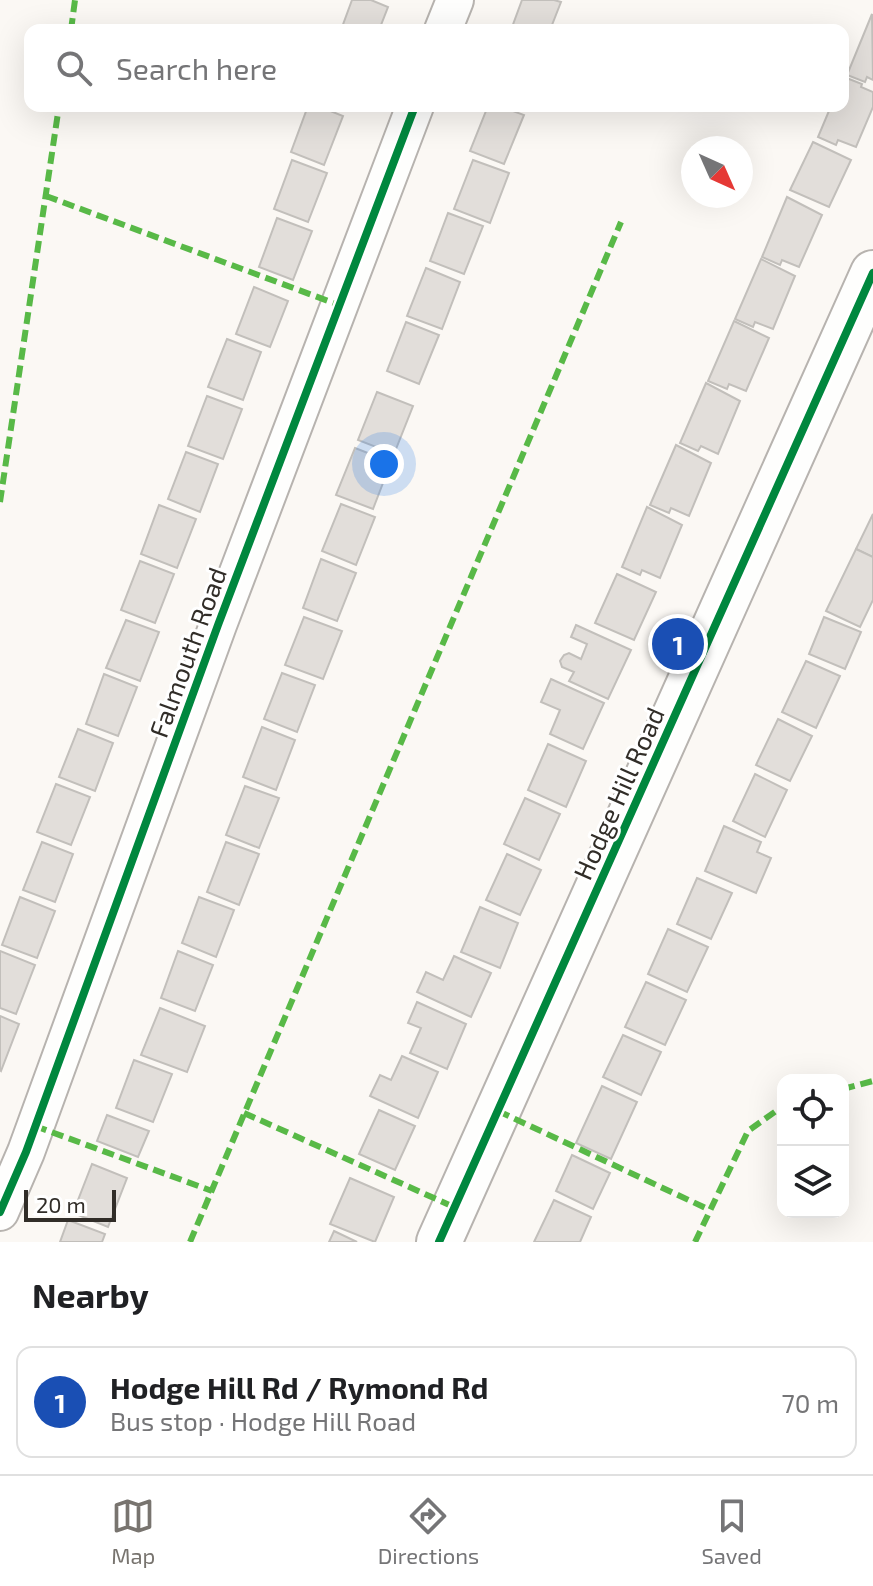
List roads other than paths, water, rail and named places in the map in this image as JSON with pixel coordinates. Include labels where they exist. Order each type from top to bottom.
[{"type":"street","points":[[445,24],[455,0]]},
{"type":"street","name":"Falmouth Road","points":[[0,1212],[26,1152],[218,625],[413,112]]},
{"type":"street","name":"Hodge Hill Road","points":[[439,1242],[873,273]]},
{"type":"place","name":"Hodge Hill Rd / Rymond Rd","points":[[678,644]]}]
